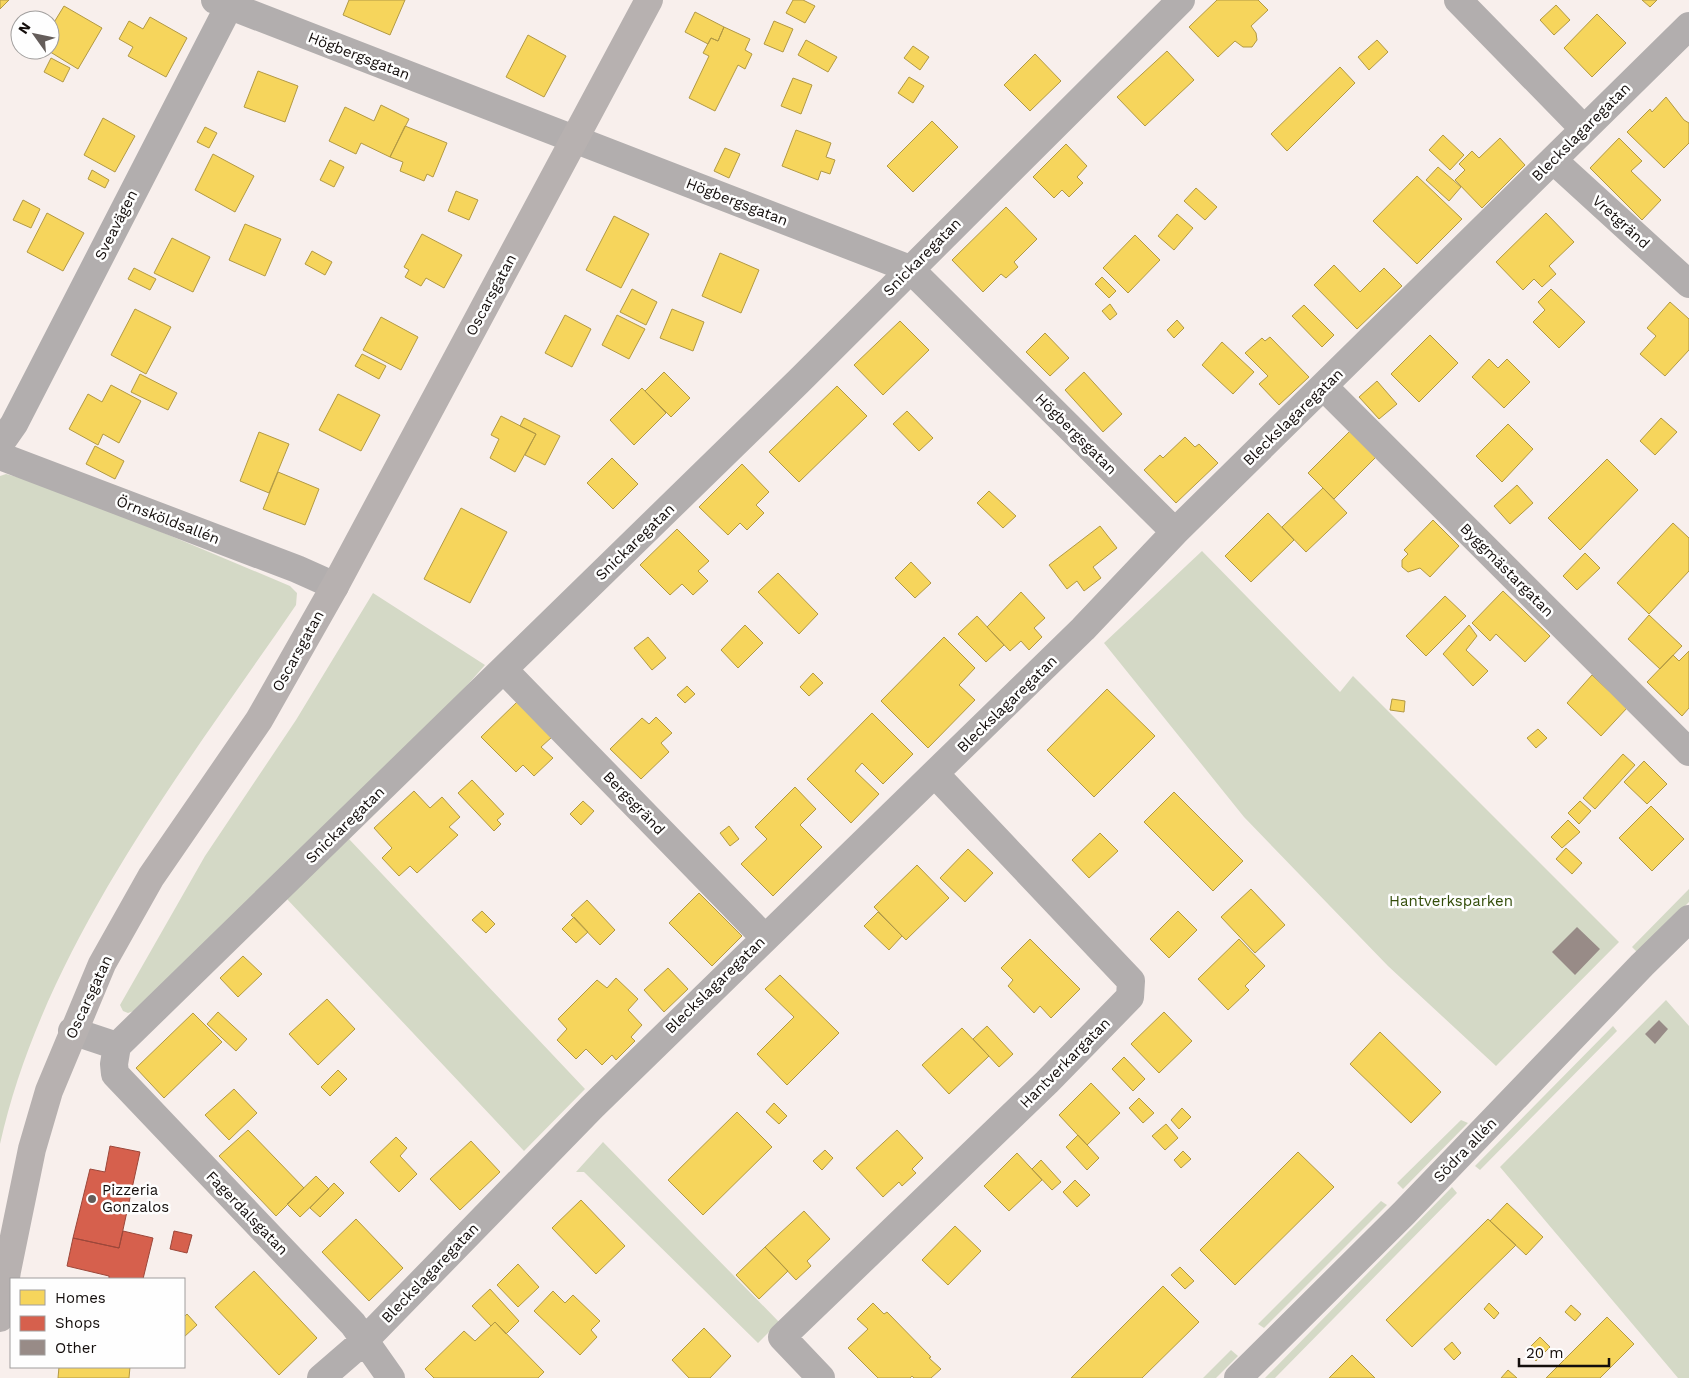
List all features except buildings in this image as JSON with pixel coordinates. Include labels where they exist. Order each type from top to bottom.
[{"type":"main road","name":"Oscarsgatan","points":[[0,1318],[7,1270],[32,1149],[49,1091],[102,964],[151,877],[259,720],[335,586],[649,0]]},
{"type":"street","name":"Snickaregatan","points":[[117,1046],[799,382],[1181,0]]},
{"type":"street","points":[[1458,0],[1584,129]]},
{"type":"street","name":"Högbergsgatan","points":[[222,3],[910,269],[1175,532]]},
{"type":"street","name":"Sveavägen","points":[[0,444],[14,424],[222,3]]},
{"type":"street","name":"Bleckslagaregatan","points":[[321,1378],[365,1340],[569,1129],[764,937],[1084,630],[1175,532],[1689,26]]},
{"type":"street","name":"Vretgränd","points":[[1553,160],[1689,284]]},
{"type":"street","name":"Byggmästargatan","points":[[1324,387],[1689,752]]},
{"type":"street","name":"Örnsköldsallén","points":[[0,456],[297,569],[335,586]]},
{"type":"street","name":"Bergsgränd","points":[[504,670],[764,937]]},
{"type":"street","name":"Hantverkargatan","points":[[821,1378],[782,1337],[1047,1082],[1130,997],[1131,981],[935,774]]},
{"type":"street","name":"Södra allén","points":[[1238,1378],[1404,1213],[1642,965],[1689,919]]},
{"type":"street","points":[[72,1032],[117,1046]]},
{"type":"street","name":"Fagerdalsgatan","points":[[117,1046],[114,1064],[115,1074],[353,1324],[391,1378]]},
{"type":"green space","points":[[6,474],[57,488],[290,586],[297,593],[296,605],[165,795],[122,862],[83,930],[49,999],[21,1071],[0,1144],[0,476]]},
{"type":"green space","name":"Hantverksparken","points":[[1202,551],[1340,692],[1353,676],[1619,942],[1496,1066],[1388,966],[1244,817],[1104,643]]},
{"type":"green space","points":[[373,593],[485,665],[448,707],[137,1010],[128,1013],[123,1011],[120,1005],[205,856],[296,720]]},
{"type":"green space","points":[[349,839],[585,1089],[524,1151],[286,898]]},
{"type":"green space","points":[[1689,889],[1689,902],[1638,953],[1632,947]]},
{"type":"green space","points":[[1666,1000],[1689,1026],[1689,1378],[1678,1378],[1500,1167]]},
{"type":"green space","points":[[1613,1026],[1617,1031],[1480,1170],[1475,1166]]},
{"type":"green space","points":[[1461,1120],[1468,1123],[1403,1189],[1397,1183]]},
{"type":"green space","points":[[603,1142],[779,1322],[758,1343],[584,1172],[576,1172]]},
{"type":"green space","points":[[1452,1187],[1457,1193],[1275,1378],[1265,1378]]},
{"type":"green space","points":[[1381,1201],[1387,1205],[1264,1328],[1258,1324]]},
{"type":"green space","points":[[1231,1350],[1238,1356],[1216,1378],[1203,1378]]},
{"type":"place","name":"Pizzeria Gonzalos","points":[[92,1199]]}]
